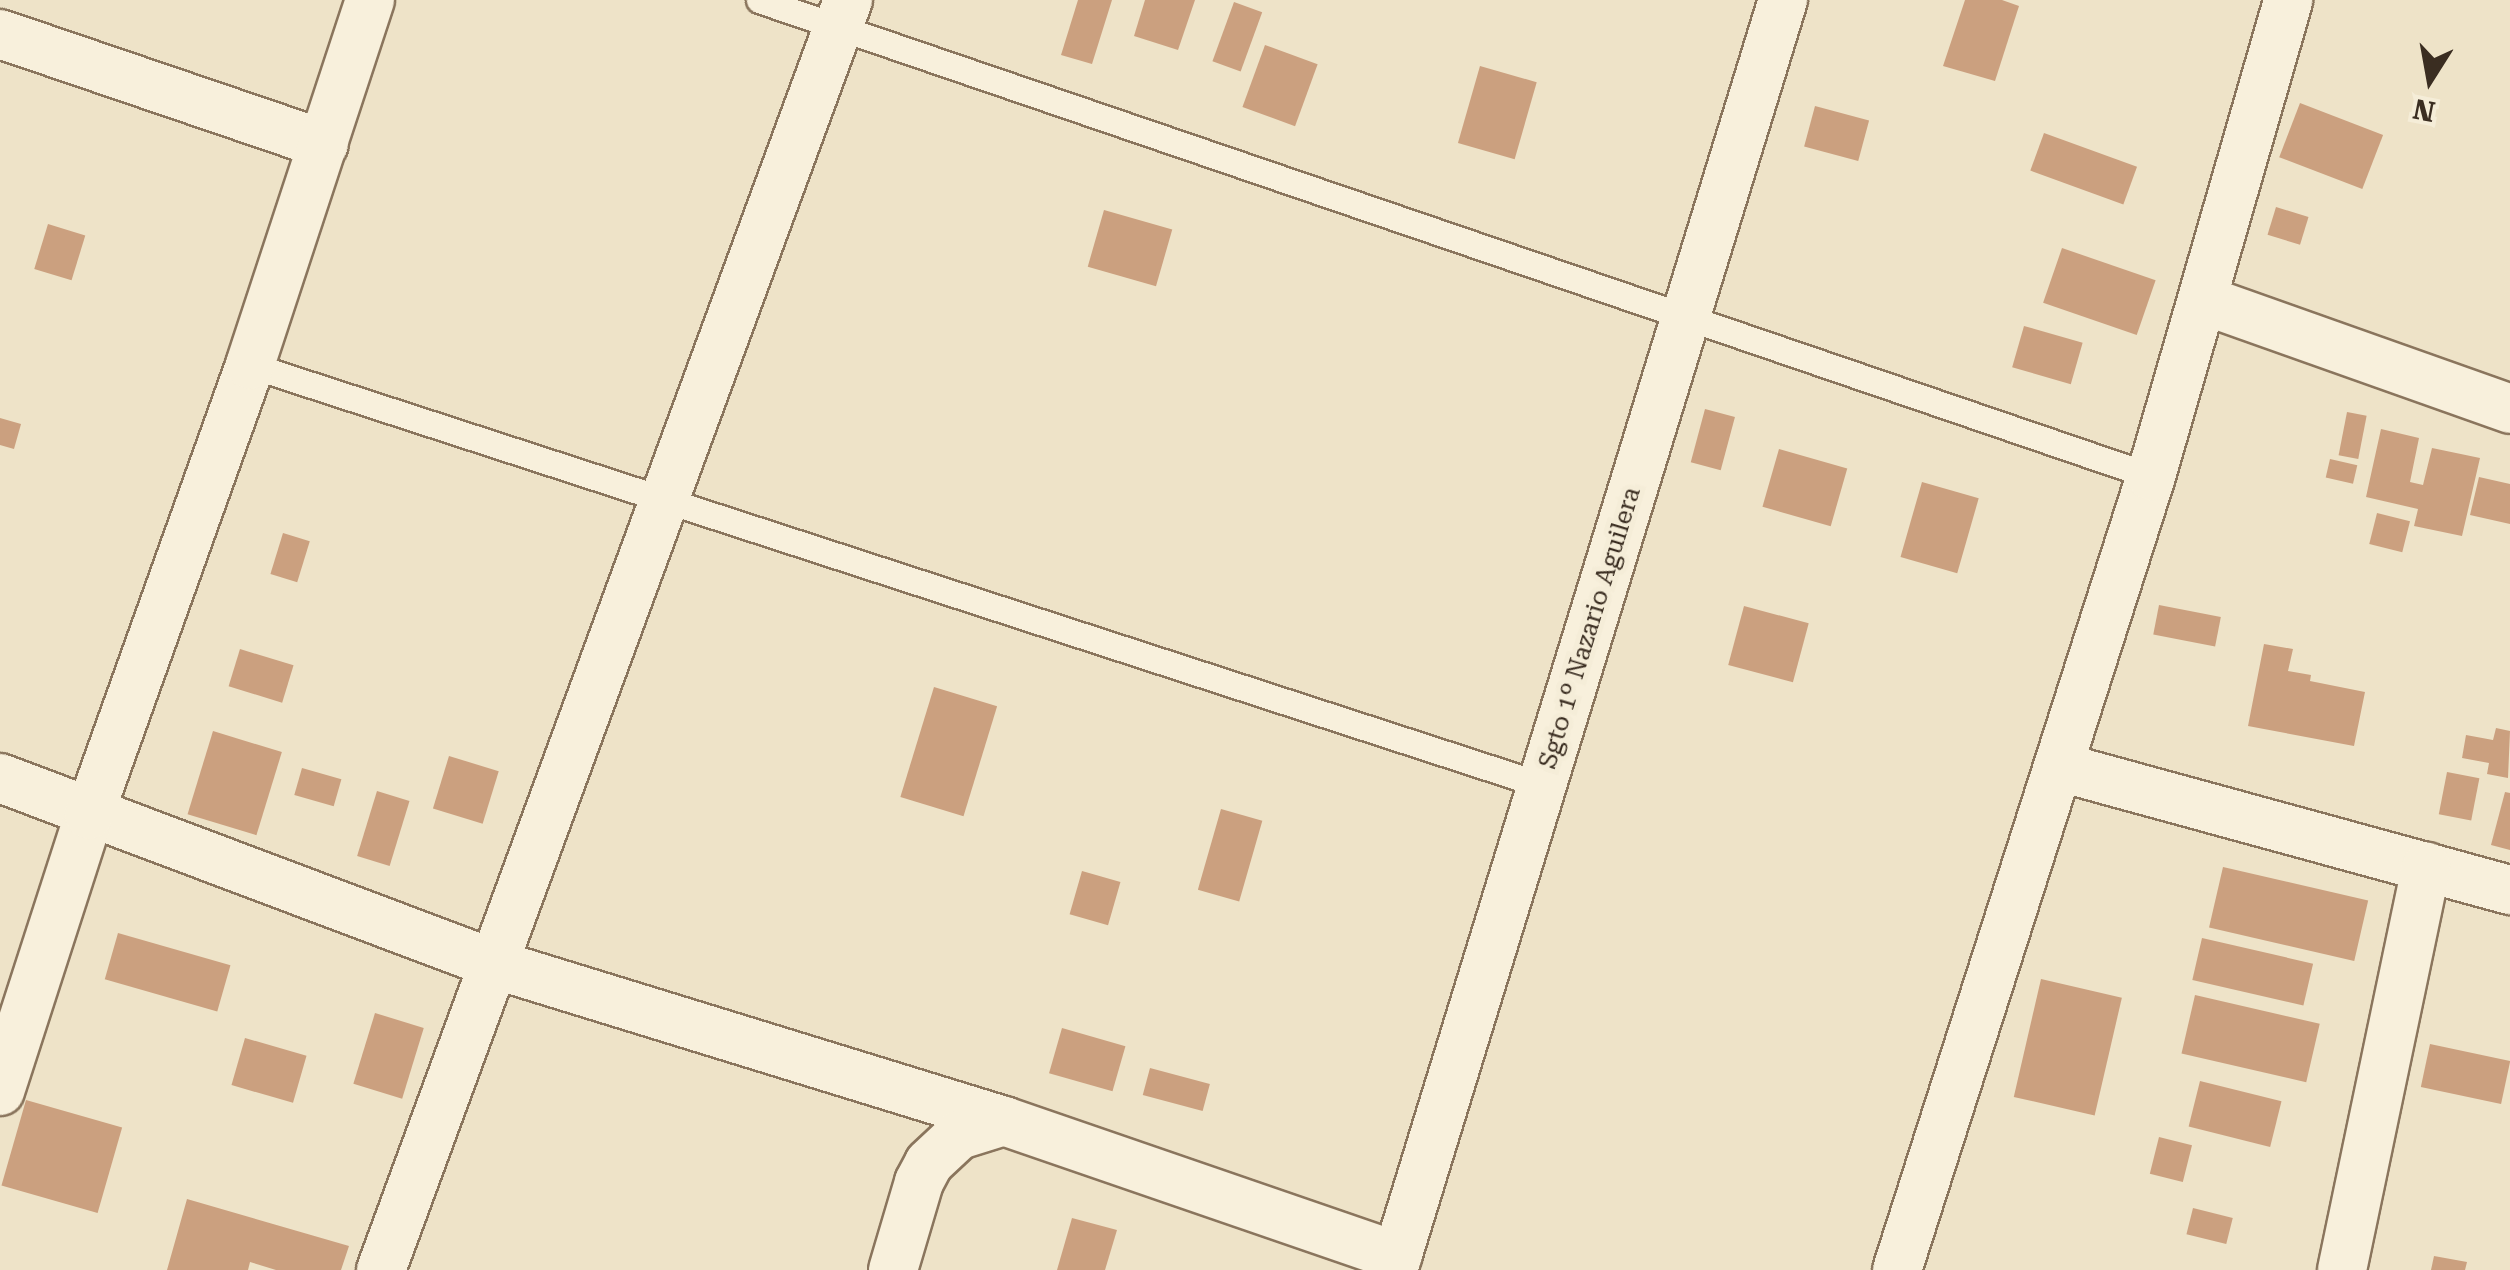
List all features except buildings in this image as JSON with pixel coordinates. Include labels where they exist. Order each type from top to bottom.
[{"type":"street","points":[[0,1091],[89,815],[250,365],[370,0]]},
{"type":"street","name":"Sgto 1º Nazario Aguilera","points":[[1395,1263],[1784,0]]},
{"type":"street","points":[[1897,1270],[2151,476],[2288,0]]},
{"type":"street","points":[[382,1270],[843,14]]},
{"type":"street","points":[[0,34],[324,144]]},
{"type":"street","points":[[2204,300],[2510,409]]},
{"type":"street","points":[[2060,767],[2510,890]]},
{"type":"street","points":[[0,778],[89,815],[494,964],[1004,1121],[1395,1263]]},
{"type":"street","points":[[2342,1270],[2426,867]]},
{"type":"street","points":[[894,1270],[919,1182],[930,1163],[959,1136],[1004,1121]]},
{"type":"lane","points":[[759,0],[843,14],[1686,317],[2151,476]]},
{"type":"lane","points":[[250,365],[1542,785]]}]
